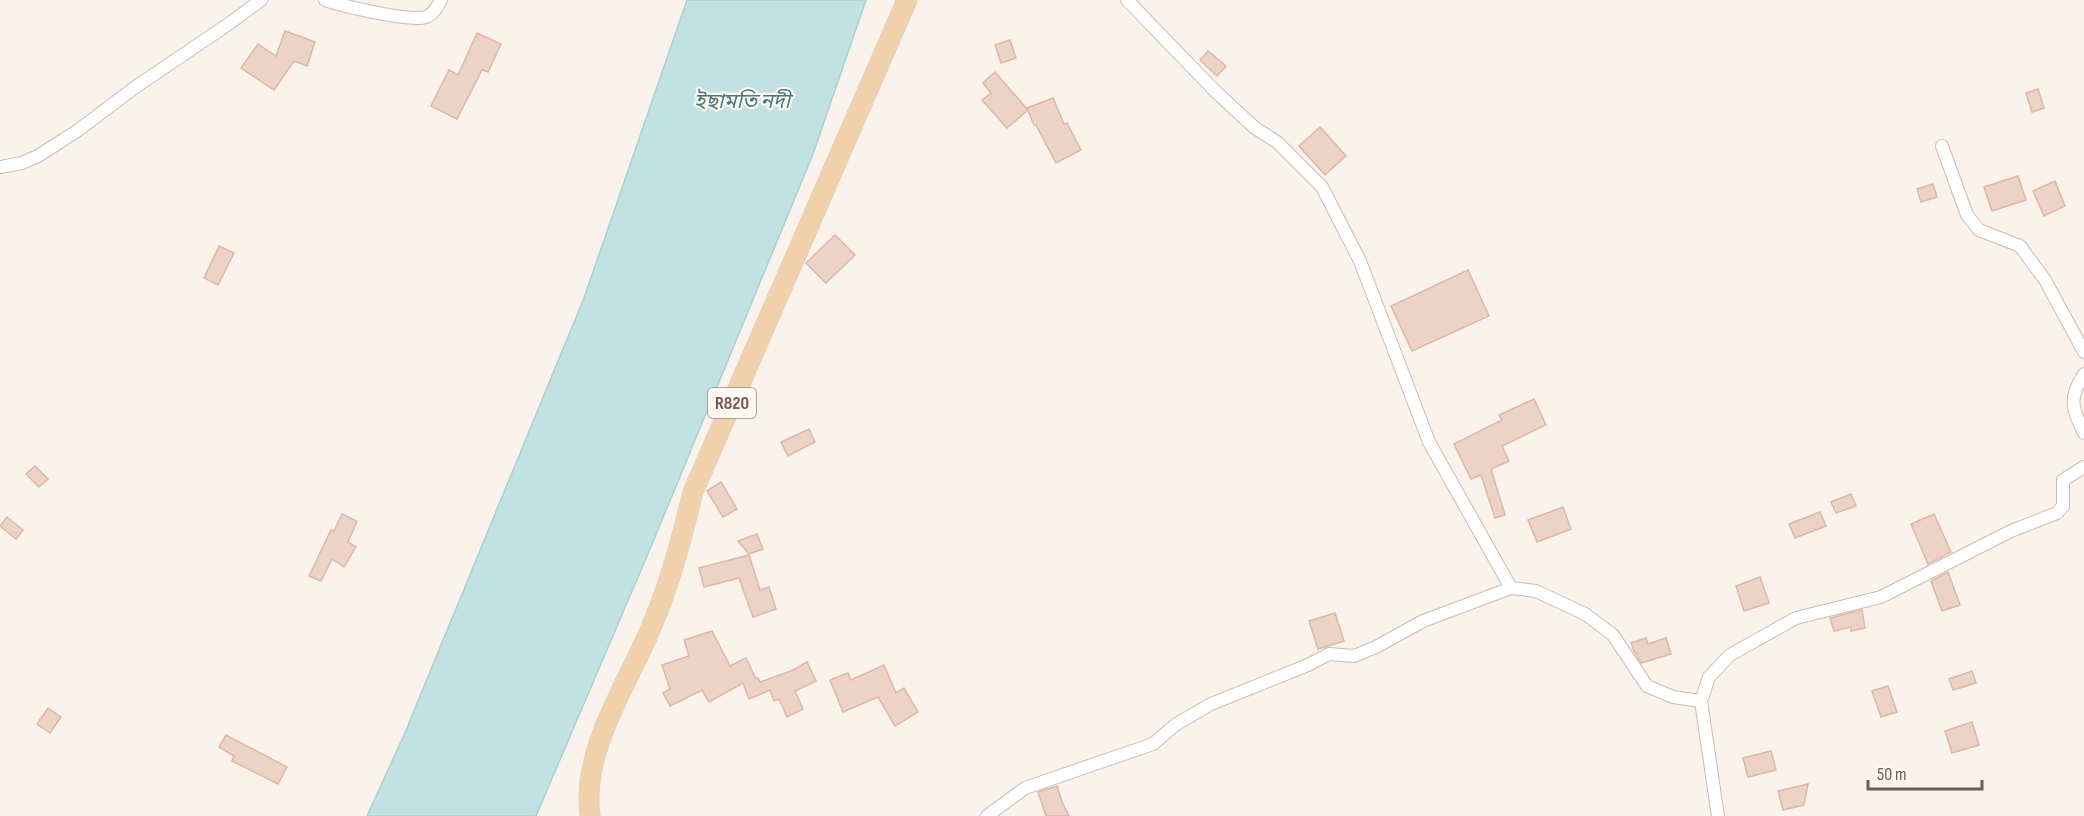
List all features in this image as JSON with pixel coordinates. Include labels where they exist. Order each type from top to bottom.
[{"type":"main road","name":"R820","points":[[590,816],[588,801],[595,756],[613,708],[653,624],[673,572],[693,492],[907,0]]},
{"type":"street","points":[[0,167],[22,163],[47,150],[261,0]]},
{"type":"street","points":[[325,0],[344,6],[415,17],[425,17],[434,13],[441,0]]},
{"type":"street","points":[[1127,0],[1215,91],[1255,128],[1277,142],[1322,187],[1360,261],[1428,442],[1511,588]]},
{"type":"street","points":[[1942,146],[1967,215],[1978,231],[2020,246],[2045,280],[2084,352]]},
{"type":"street","points":[[2084,375],[2076,387],[2072,402],[2084,433]]},
{"type":"street","points":[[1718,816],[1701,701],[1708,677],[1730,655],[1796,618],[1881,597],[2011,531],[2057,513],[2063,506],[2062,480],[2084,467]]},
{"type":"street","points":[[987,816],[1024,788],[1152,744],[1175,725],[1211,704],[1308,665],[1329,654],[1354,656],[1376,647],[1423,621],[1511,588],[1536,591],[1585,614],[1613,635],[1647,686],[1673,697],[1701,701]]},
{"type":"water","name":"ইছামতি নদী","points":[[687,0],[866,0],[813,154],[653,542],[536,816],[367,816],[404,735],[584,298]]},
{"type":"building","points":[[285,31],[315,42],[307,66],[294,61],[274,90],[241,68],[258,44],[276,56]]},
{"type":"building","points":[[477,33],[501,44],[488,72],[482,70],[457,119],[431,106],[449,70],[458,75]]},
{"type":"building","points":[[1010,40],[1016,58],[1001,63],[995,45]]},
{"type":"building","points":[[1208,51],[1226,66],[1217,76],[1200,60]]},
{"type":"building","points":[[995,72],[1028,110],[1007,128],[982,100],[991,93],[983,83]]},
{"type":"building","points":[[2038,89],[2044,108],[2032,112],[2026,93]]},
{"type":"building","points":[[1053,98],[1064,124],[1067,123],[1081,150],[1056,163],[1027,108]]},
{"type":"building","points":[[1320,127],[1346,156],[1325,175],[1299,146]]},
{"type":"building","points":[[2018,176],[2026,200],[1992,211],[1984,187]]},
{"type":"building","points":[[2055,181],[2065,206],[2044,216],[2033,191]]},
{"type":"building","points":[[1933,184],[1937,197],[1921,202],[1917,189]]},
{"type":"building","points":[[835,235],[855,255],[826,283],[806,263]]},
{"type":"building","points":[[219,246],[234,253],[218,285],[204,278]]},
{"type":"building","points":[[1468,270],[1489,316],[1412,351],[1391,306]]},
{"type":"building","points":[[1534,399],[1546,425],[1502,446],[1509,461],[1491,469],[1505,515],[1495,518],[1481,475],[1471,479],[1454,444],[1502,420],[1499,415]]},
{"type":"building","points":[[809,429],[815,442],[788,456],[781,442]]},
{"type":"building","points":[[35,466],[48,479],[39,487],[26,474]]},
{"type":"building","points":[[721,482],[737,509],[723,517],[707,491]]},
{"type":"building","points":[[1851,494],[1856,506],[1836,513],[1831,502]]},
{"type":"building","points":[[1563,507],[1571,529],[1537,542],[1528,520]]},
{"type":"building","points":[[1820,512],[1826,526],[1795,538],[1789,524]]},
{"type":"building","points":[[342,514],[357,521],[348,542],[356,547],[344,567],[332,559],[321,581],[309,576],[331,530],[334,531]]},
{"type":"building","points":[[1934,514],[1951,552],[1928,564],[1911,524]]},
{"type":"building","points":[[7,517],[23,530],[16,539],[0,526]]},
{"type":"building","points":[[757,534],[763,549],[749,554],[738,541]]},
{"type":"building","points":[[749,555],[760,590],[769,587],[776,609],[753,617],[739,578],[704,587],[699,568]]},
{"type":"building","points":[[1948,572],[1960,605],[1942,611],[1931,581]]},
{"type":"building","points":[[1760,577],[1769,603],[1744,611],[1736,586]]},
{"type":"building","points":[[1862,610],[1865,628],[1851,631],[1851,627],[1834,631],[1830,618]]},
{"type":"building","points":[[1335,613],[1344,641],[1318,649],[1309,621]]},
{"type":"building","points":[[712,631],[730,666],[746,658],[756,679],[758,678],[760,682],[791,671],[807,662],[816,681],[795,691],[803,709],[787,717],[779,699],[774,701],[770,690],[749,699],[743,683],[709,702],[702,690],[670,706],[663,693],[670,689],[662,665],[689,656],[684,640]]},
{"type":"building","points":[[1646,638],[1648,644],[1666,638],[1671,654],[1641,663],[1631,643]]},
{"type":"building","points":[[884,665],[896,693],[904,688],[918,712],[895,726],[878,697],[843,712],[830,680],[848,673],[851,680]]},
{"type":"building","points":[[1972,671],[1976,683],[1953,690],[1949,679]]},
{"type":"building","points":[[1888,686],[1897,712],[1881,717],[1872,691]]},
{"type":"building","points":[[48,708],[61,717],[50,733],[37,724]]},
{"type":"building","points":[[1972,722],[1979,745],[1952,753],[1945,731]]},
{"type":"building","points":[[226,735],[287,767],[278,784],[232,761],[234,756],[219,747]]},
{"type":"building","points":[[1771,751],[1776,770],[1748,777],[1743,758]]},
{"type":"building","points":[[1808,784],[1804,805],[1783,810],[1778,791]]},
{"type":"building","points":[[1057,786],[1069,816],[1046,816],[1038,792]]}]
